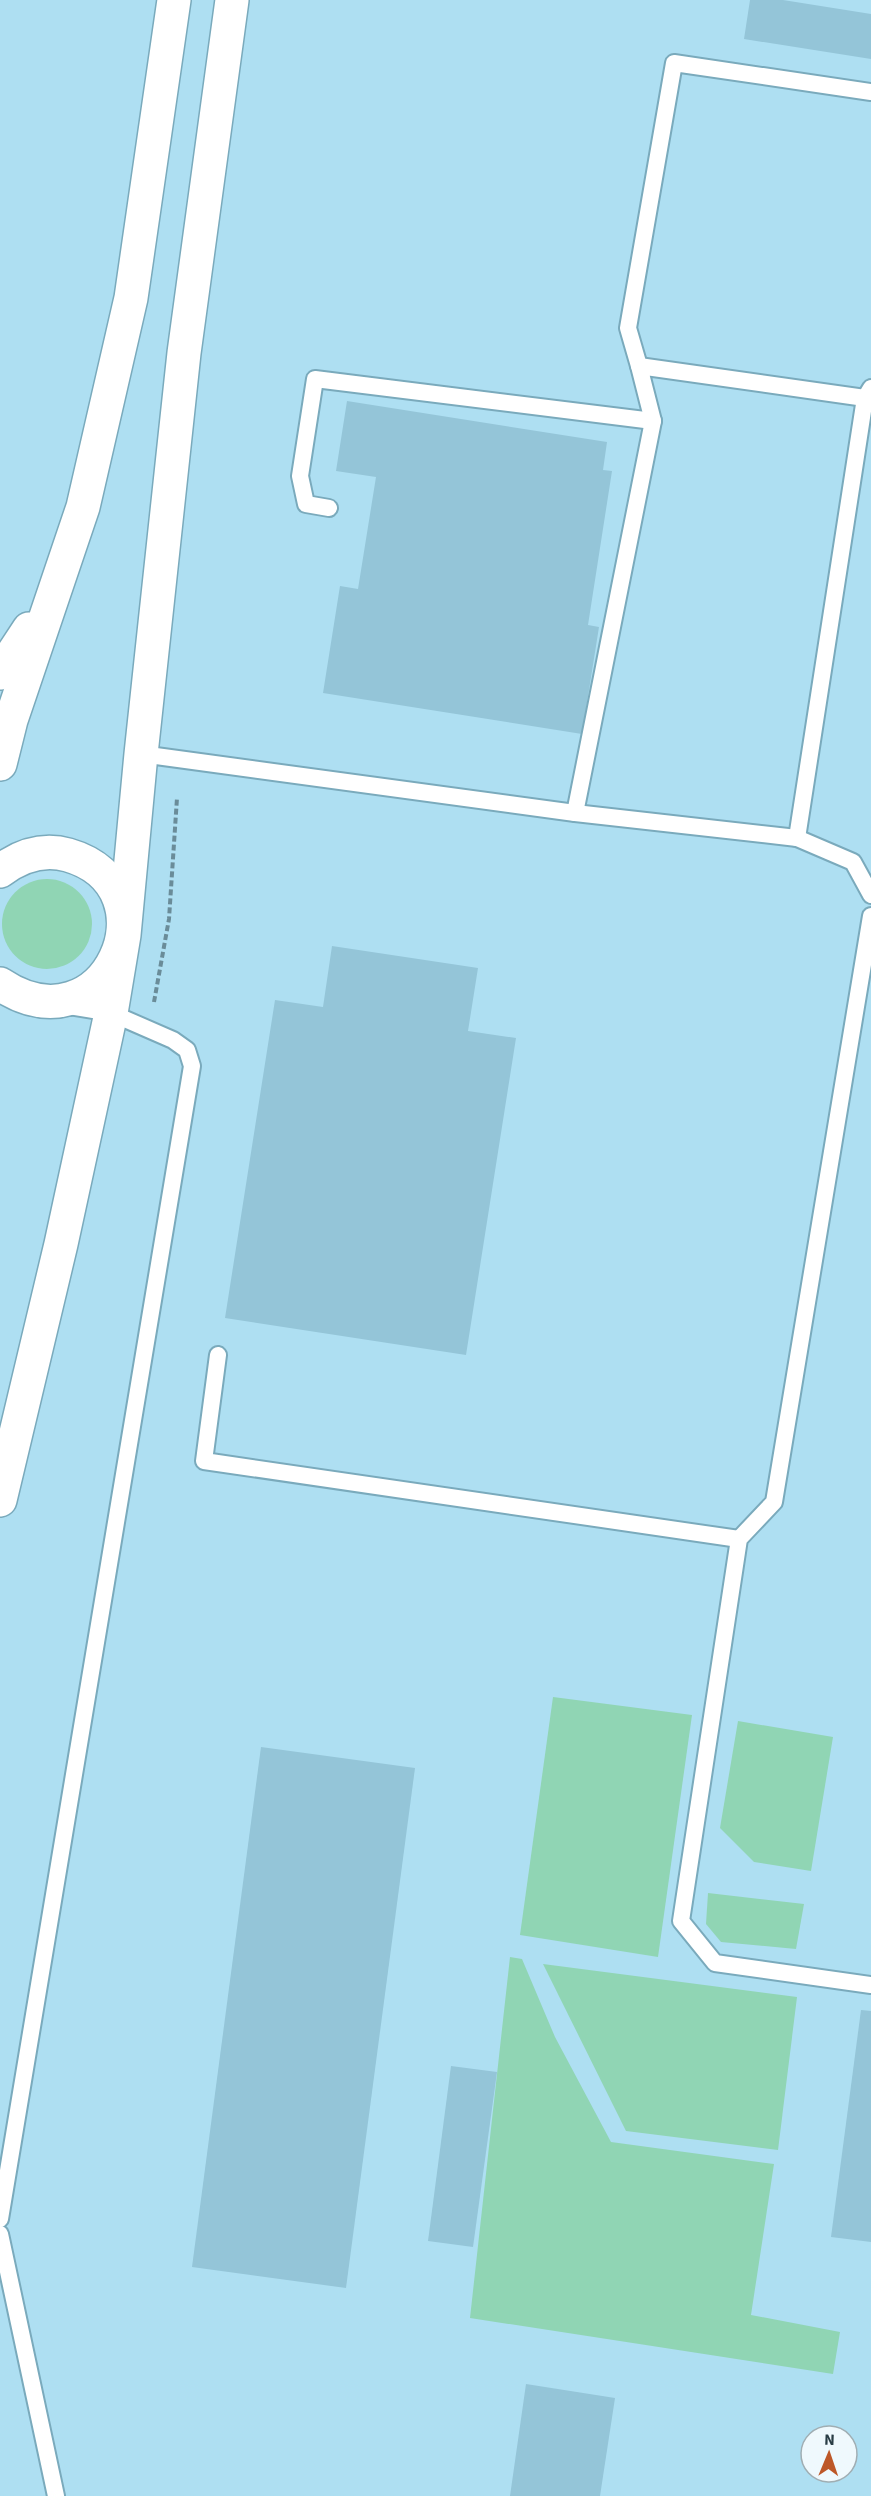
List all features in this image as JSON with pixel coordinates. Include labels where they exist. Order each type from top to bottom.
[{"type":"main road","points":[[0,764],[11,720],[83,507],[131,298],[174,0]]},
{"type":"main road","points":[[0,1500],[61,1244],[111,1013],[124,935],[184,353],[232,0]]},
{"type":"main road","points":[[0,673],[55,590]]},
{"type":"main road","points":[[0,871],[12,861],[34,853],[58,852],[80,858],[100,871],[114,890],[123,912],[124,935],[117,958],[104,978],[86,993],[63,1001],[40,1002],[17,995],[0,984]]},
{"type":"lane","points":[[575,813],[653,422],[628,328],[674,63],[871,92]]},
{"type":"lane","points":[[639,366],[868,393],[797,838]]},
{"type":"lane","points":[[329,508],[306,504],[300,476],[315,379],[653,422]]},
{"type":"lane","points":[[141,754],[575,813],[797,838],[853,862],[871,895]]},
{"type":"lane","points":[[871,916],[774,1502],[739,1539],[681,1921],[715,1963],[871,1985]]},
{"type":"lane","points":[[0,2219],[192,1066],[191,1057],[180,1044],[111,1013],[40,1002]]},
{"type":"lane","points":[[218,1355],[204,1461],[739,1539]]},
{"type":"lane","points":[[0,2234],[56,2496]]},
{"type":"green space","points":[[47,879],[64,883],[79,892],[88,907],[92,924],[88,941],[79,956],[64,965],[47,969],[30,965],[15,956],[6,941],[2,924],[6,907],[15,892],[30,883]]},
{"type":"green space","points":[[553,1697],[692,1715],[658,1957],[520,1935]]},
{"type":"green space","points":[[738,1721],[833,1737],[811,1871],[754,1862],[720,1828]]},
{"type":"green space","points":[[708,1893],[804,1904],[796,1949],[721,1942],[706,1924]]},
{"type":"green space","points":[[510,1957],[522,1959],[555,2037],[611,2142],[774,2164],[751,2315],[840,2332],[833,2374],[470,2318]]},
{"type":"green space","points":[[543,1964],[797,1997],[778,2150],[626,2131]]},
{"type":"building","points":[[750,0],[783,0],[871,14],[871,59],[744,39]]},
{"type":"building","points":[[347,401],[607,442],[603,470],[612,471],[588,625],[599,627],[582,734],[323,693],[340,586],[358,589],[376,477],[336,471]]},
{"type":"building","points":[[332,946],[478,968],[468,1031],[516,1038],[466,1355],[225,1318],[275,1000],[323,1007]]},
{"type":"building","points":[[261,1747],[415,1768],[346,2288],[192,2267]]},
{"type":"building","points":[[861,2010],[871,2011],[871,2242],[831,2237]]},
{"type":"building","points":[[451,2066],[497,2072],[473,2247],[428,2241]]},
{"type":"building","points":[[526,2384],[615,2398],[600,2496],[510,2496]]}]
